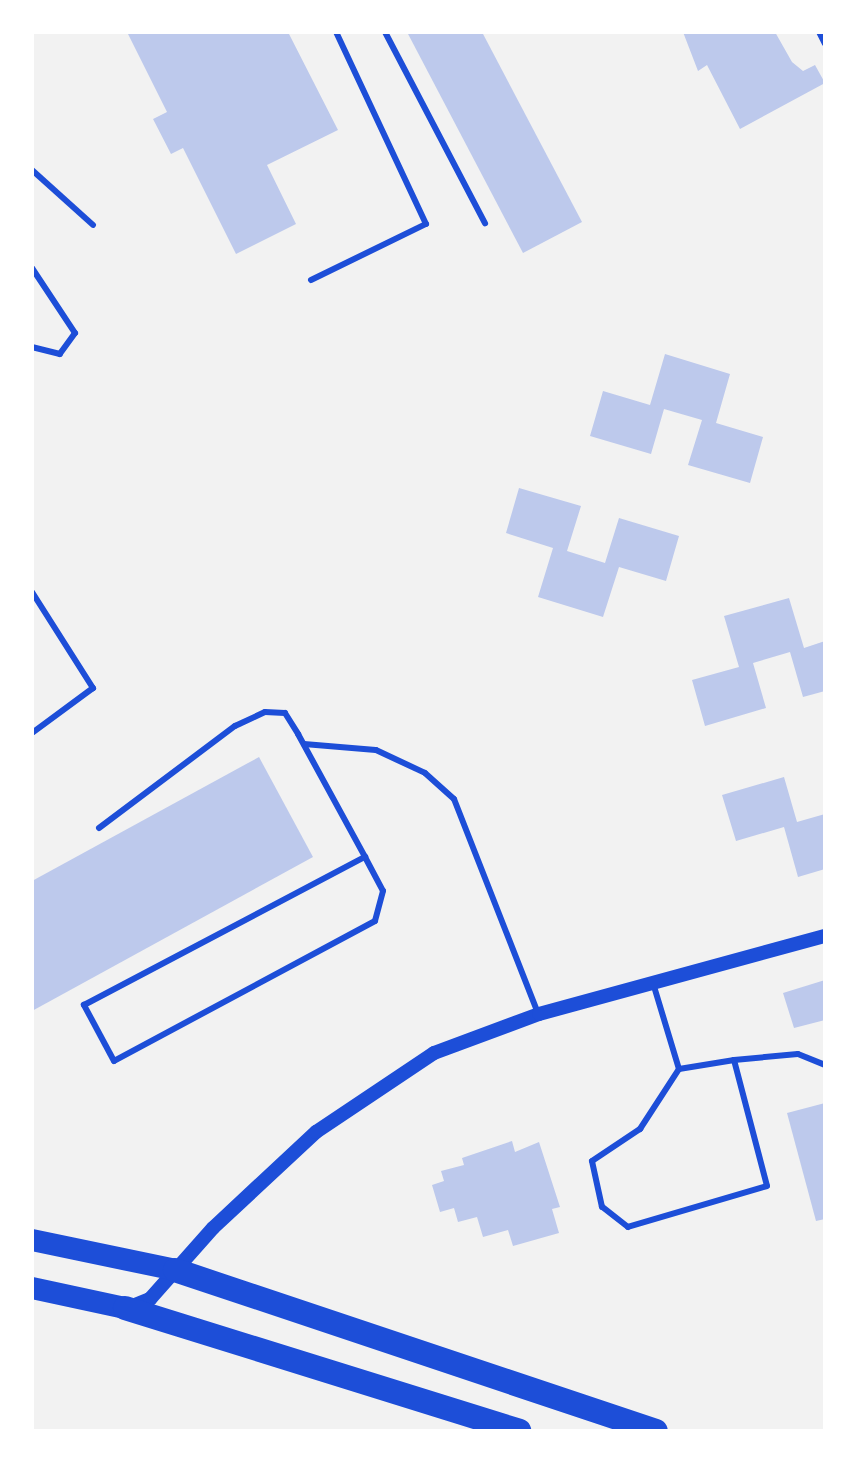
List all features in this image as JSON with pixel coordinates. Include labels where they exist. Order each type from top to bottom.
[{"type":"highway","points":[[32,1240],[175,1270],[656,1431]]},
{"type":"highway","points":[[32,1288],[125,1308],[519,1431]]},
{"type":"street","points":[[125,1308],[150,1299],[270,1172],[367,1093],[434,1053],[539,1014],[825,936]]},
{"type":"lane","points":[[311,280],[426,224],[336,32]]},
{"type":"lane","points":[[385,32],[485,223]]},
{"type":"lane","points":[[819,32],[825,44]]},
{"type":"lane","points":[[32,170],[93,225]]},
{"type":"lane","points":[[32,268],[75,333],[60,354],[32,347]]},
{"type":"lane","points":[[32,592],[93,688],[32,733]]},
{"type":"lane","points":[[99,828],[248,718],[285,713],[304,744],[365,857],[383,891],[375,921],[114,1061],[84,1005],[365,857]]},
{"type":"lane","points":[[304,744],[376,750],[425,773],[454,799],[484,860],[539,1014]]},
{"type":"lane","points":[[653,983],[679,1069]]},
{"type":"lane","points":[[734,1060],[767,1186],[628,1227],[602,1207],[592,1161],[640,1129],[679,1069],[734,1060],[798,1054],[825,1065]]},
{"type":"building","points":[[127,32],[288,32],[338,130],[267,165],[296,224],[236,254],[183,148],[171,154],[153,119],[167,112]]},
{"type":"building","points":[[407,32],[482,32],[582,222],[523,253]]},
{"type":"building","points":[[683,32],[775,32],[792,62],[803,71],[815,65],[825,83],[740,129],[707,65],[698,71]]},
{"type":"building","points":[[665,354],[730,374],[716,423],[763,437],[750,483],[688,465],[702,420],[664,409],[651,454],[590,436],[603,391],[650,405]]},
{"type":"building","points":[[519,488],[581,506],[567,551],[605,563],[619,518],[679,536],[666,581],[619,567],[603,617],[538,597],[553,548],[506,533]]},
{"type":"building","points":[[789,598],[804,648],[825,641],[825,691],[803,697],[790,652],[753,663],[766,708],[705,726],[692,680],[739,667],[724,616]]},
{"type":"building","points":[[259,757],[313,857],[32,1011],[32,881]]},
{"type":"building","points":[[784,777],[797,822],[825,814],[825,869],[798,877],[784,827],[736,841],[722,795]]},
{"type":"building","points":[[825,980],[825,1020],[794,1028],[783,993]]},
{"type":"building","points":[[825,1103],[825,1219],[816,1221],[787,1113]]},
{"type":"building","points":[[512,1141],[515,1152],[539,1142],[560,1207],[552,1209],[559,1233],[513,1246],[508,1230],[483,1237],[477,1217],[458,1222],[454,1208],[440,1212],[432,1185],[444,1181],[441,1171],[464,1165],[462,1158]]}]
